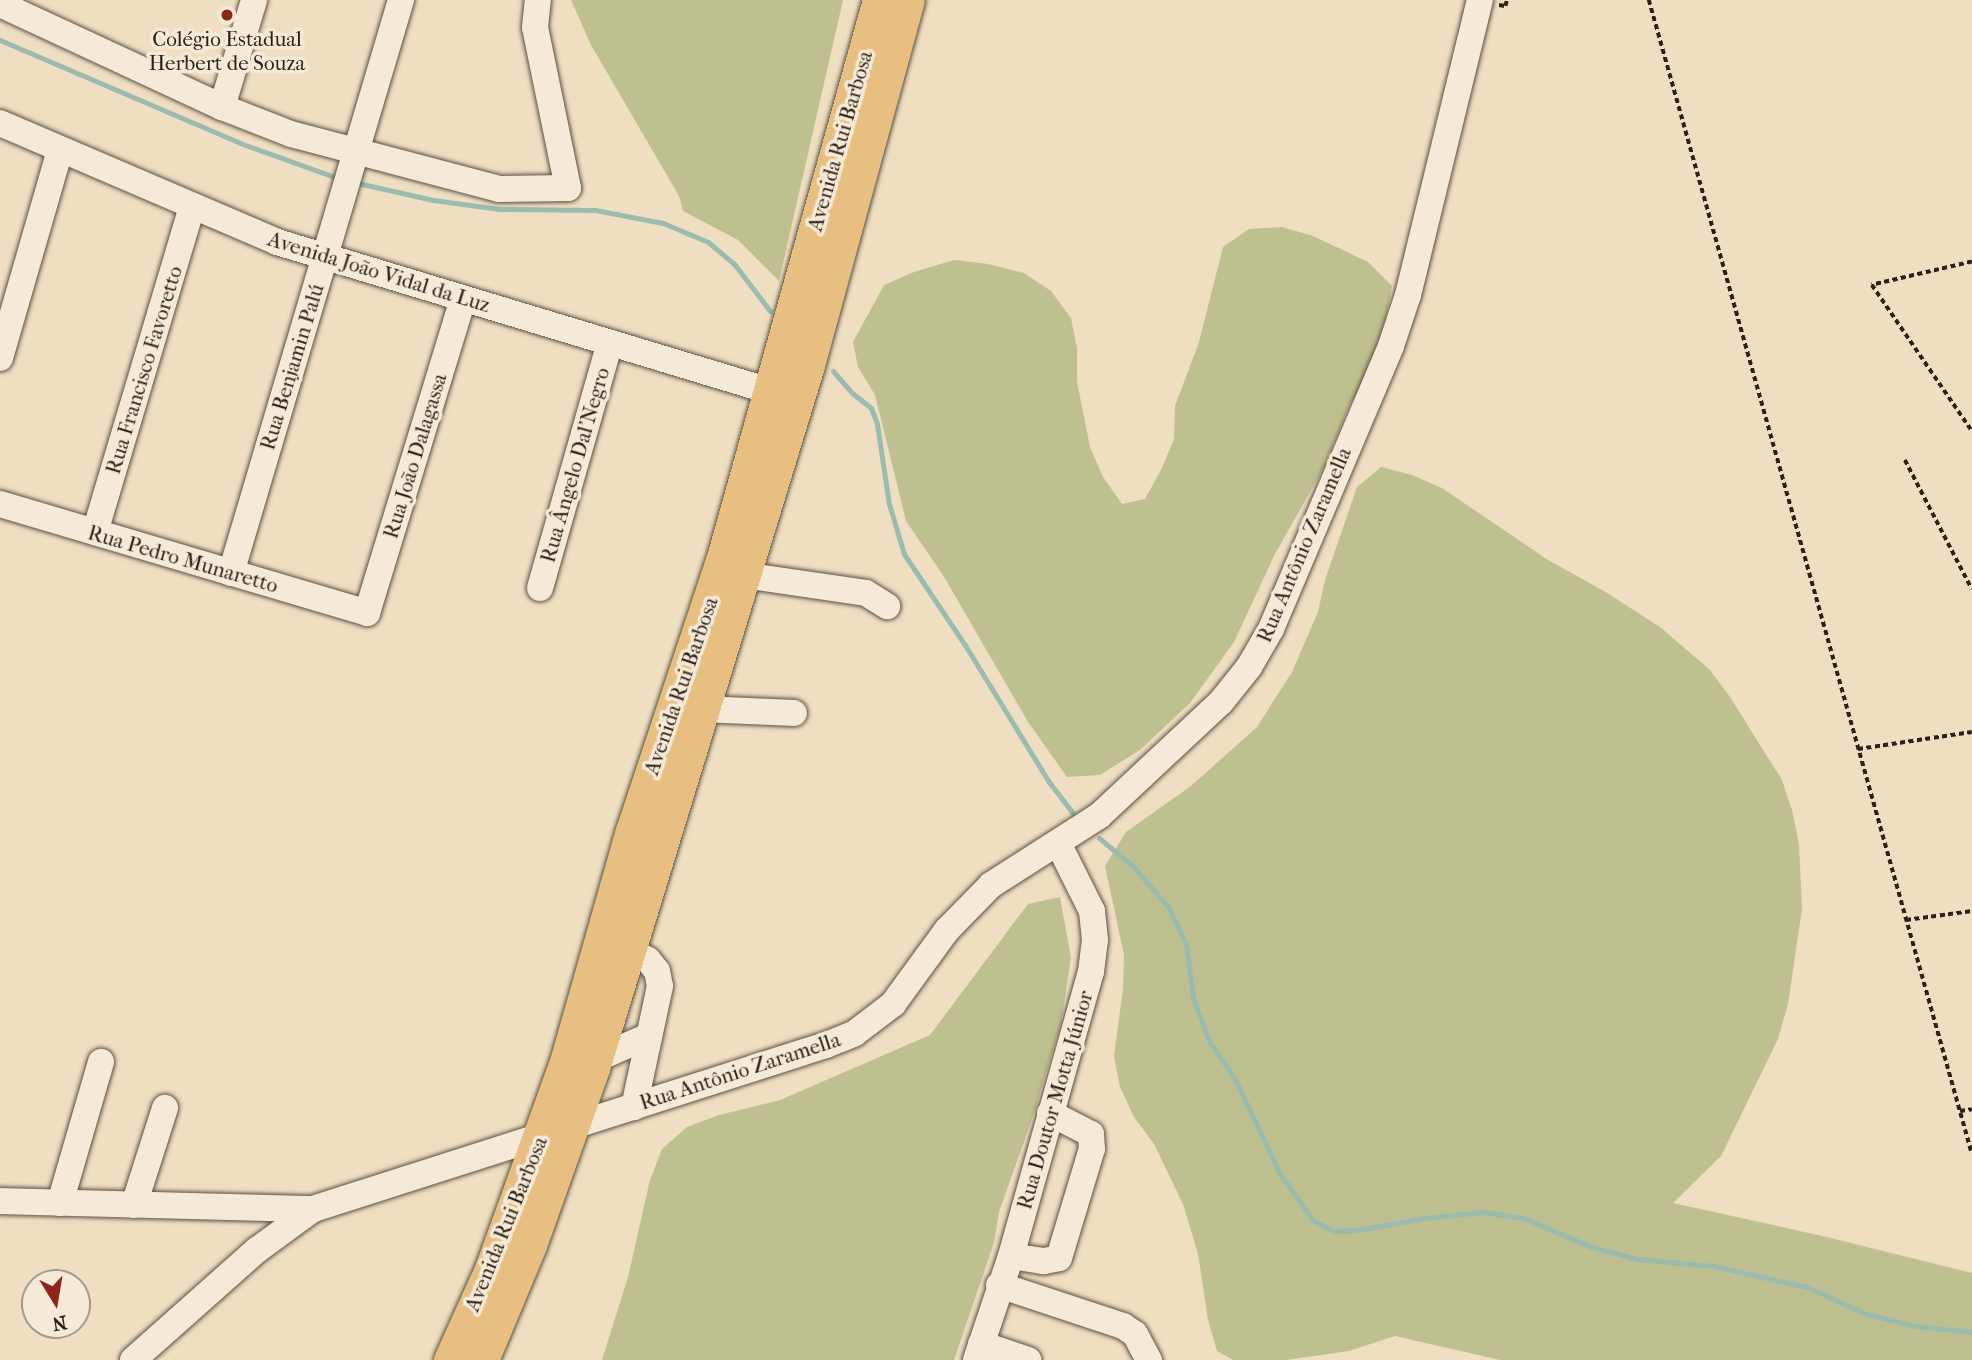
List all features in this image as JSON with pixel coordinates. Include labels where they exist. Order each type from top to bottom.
[{"type":"main road","name":"Avenida Rui Barbosa","points":[[811,300],[879,0]]},
{"type":"main road","name":"Avenida Rui Barbosa","points":[[482,1360],[530,1245],[575,1125],[596,1059],[743,575],[811,300],[908,0]]},
{"type":"main road","name":"Avenida Rui Barbosa","points":[[450,1360],[491,1269],[541,1136],[566,1062],[632,831],[708,608],[770,391],[794,361]]},
{"type":"street","points":[[222,107],[254,0]]},
{"type":"street","name":"Rua Benjamin Palú","points":[[231,573],[401,0]]},
{"type":"street","points":[[0,4],[222,107],[354,158],[499,189],[568,188],[536,27],[538,0]]},
{"type":"street","name":"Rua Antônio Zaramella","points":[[313,1209],[826,1045],[877,1019],[893,1004],[947,930],[968,907],[1015,868],[1099,816],[1221,702],[1249,667],[1272,629],[1391,346],[1404,308],[1480,0]]},
{"type":"street","name":"Avenida João Vidal da Luz","points":[[0,123],[192,207],[325,258],[770,391]]},
{"type":"street","points":[[0,358],[60,150]]},
{"type":"street","name":"Rua Francisco Favoretto","points":[[95,533],[192,207]]},
{"type":"street","name":"Rua João Dalagassa","points":[[367,613],[464,299]]},
{"type":"street","name":"Rua Ângelo Dal'Negro","points":[[540,587],[610,343]]},
{"type":"street","name":"Rua Pedro Munaretto","points":[[0,504],[367,613]]},
{"type":"street","points":[[743,575],[866,593],[887,606]]},
{"type":"street","points":[[702,709],[794,713]]},
{"type":"street","name":"Rua Doutor Motta Júnior","points":[[979,1352],[1011,1255],[1091,972],[1095,940],[1092,911],[1085,891],[1058,843]]},
{"type":"street","points":[[628,949],[648,960],[657,971],[660,986],[634,1107]]},
{"type":"street","points":[[596,1059],[649,1037]]},
{"type":"street","points":[[60,1203],[101,1062]]},
{"type":"street","points":[[134,1205],[165,1108]]},
{"type":"street","points":[[1011,1255],[1044,1261],[1059,1258],[1092,1149],[1091,1134],[1050,1113]]},
{"type":"street","points":[[0,1201],[313,1209]]},
{"type":"street","points":[[133,1360],[257,1250],[313,1209]]},
{"type":"street","points":[[999,1285],[1123,1326],[1135,1334],[1149,1360]]},
{"type":"street","points":[[979,1352],[1028,1360]]},
{"type":"path","points":[[1649,0],[1972,1154]]},
{"type":"path","points":[[1972,262],[1872,285],[1972,430]]},
{"type":"path","points":[[1905,460],[1972,589]]},
{"type":"path","points":[[1858,749],[1972,732]]},
{"type":"path","points":[[1906,920],[1972,911]]},
{"type":"path","points":[[1960,1111],[1972,1109]]},
{"type":"green space","points":[[571,0],[843,0],[779,281],[738,240],[683,211],[679,196],[591,45]]},
{"type":"green space","points":[[1282,227],[1313,236],[1368,262],[1392,286],[1386,317],[1367,377],[1349,406],[1324,467],[1275,554],[1234,642],[1190,703],[1140,750],[1100,775],[1067,777],[1028,722],[943,575],[906,521],[875,395],[858,367],[853,342],[884,285],[914,272],[954,260],[988,264],[1024,273],[1051,291],[1071,318],[1077,348],[1077,382],[1090,447],[1103,477],[1122,504],[1145,499],[1174,439],[1175,406],[1199,342],[1223,247],[1249,229]]},
{"type":"green space","points":[[1381,467],[1412,475],[1442,488],[1548,560],[1604,591],[1660,627],[1710,670],[1730,697],[1782,780],[1799,844],[1802,909],[1788,1004],[1778,1039],[1721,1156],[1673,1203],[1972,1273],[1972,1360],[1500,1360],[1395,1336],[1349,1351],[1286,1360],[1233,1360],[1217,1351],[1208,1320],[1198,1254],[1183,1204],[1154,1144],[1134,1117],[1120,1087],[1114,1056],[1123,989],[1124,955],[1105,866],[1126,832],[1191,786],[1257,727],[1292,672],[1318,612],[1325,580],[1357,487]]},
{"type":"green space","points":[[1060,897],[1071,958],[1061,1023],[1032,1119],[999,1212],[994,1243],[954,1360],[602,1360],[628,1277],[650,1180],[662,1149],[687,1127],[719,1115],[780,1100],[930,1035],[1028,904]]},
{"type":"waterway","points":[[0,40],[240,143],[340,179]]},
{"type":"waterway","points":[[353,182],[433,200],[499,209],[595,210],[663,223],[708,242],[735,265],[770,311]]},
{"type":"waterway","points":[[833,371],[852,393],[871,408],[877,424],[889,504],[904,554],[965,645],[1049,782],[1076,817]]},
{"type":"waterway","points":[[1099,838],[1133,866],[1169,908],[1186,944],[1193,998],[1210,1043],[1234,1077],[1280,1174],[1313,1220],[1333,1231],[1358,1230],[1424,1218],[1483,1212],[1524,1218],[1589,1246],[1637,1259],[1713,1266],[1807,1287],[1866,1314],[1915,1326],[1972,1332]]},
{"type":"place","name":"Colégio Estadual Herbert de Souza","points":[[227,15]]}]
